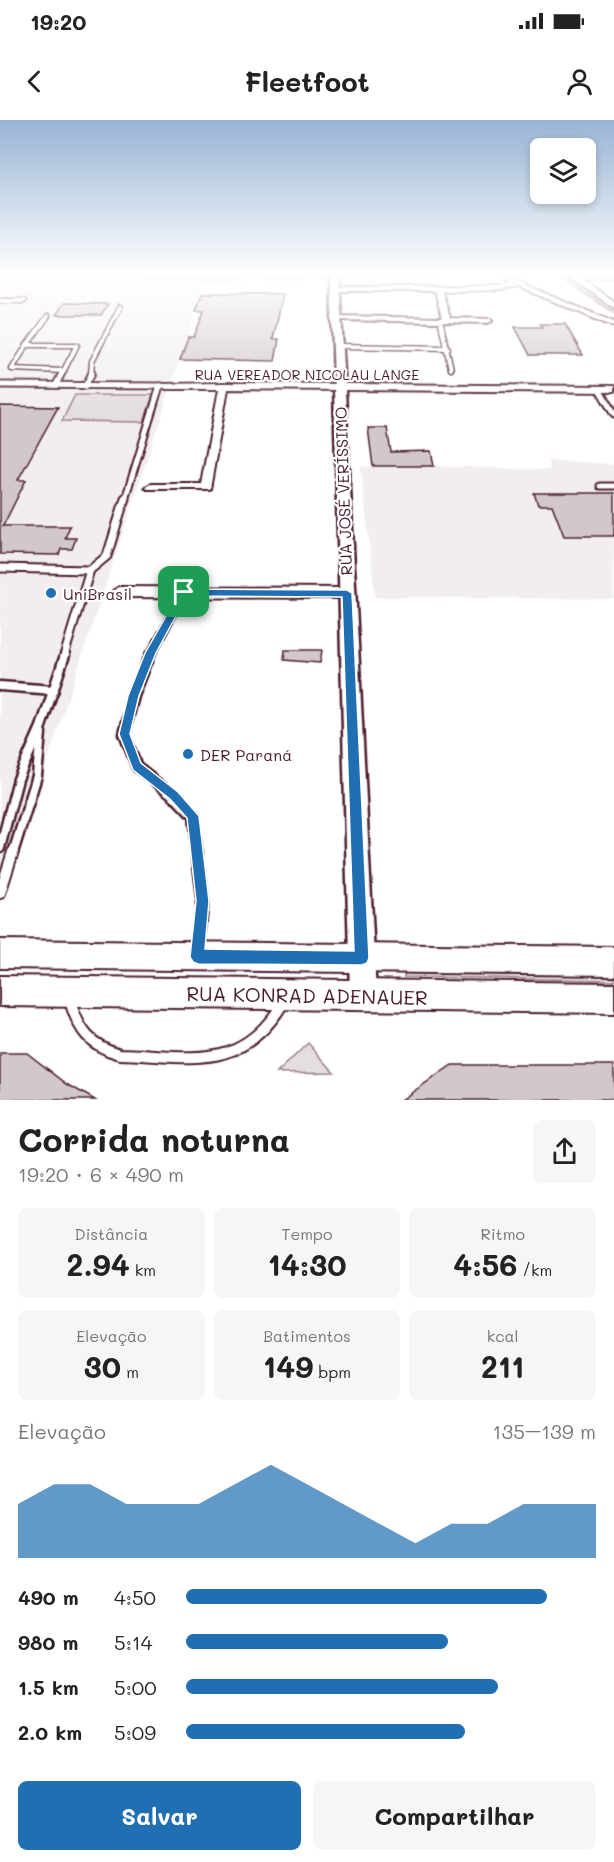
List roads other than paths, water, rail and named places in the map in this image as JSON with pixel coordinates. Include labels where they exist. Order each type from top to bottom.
[{"type":"main road","name":"RUA KONRAD ADENAUER","points":[[0,954],[614,961]]},
{"type":"main road","name":"RUA KONRAD ADENAUER","points":[[0,991],[614,998]]},
{"type":"street","name":"RUA JOSÉ VERÍSSIMO","points":[[337,320],[363,995]]},
{"type":"street","points":[[383,320],[488,321]]},
{"type":"street","name":"RUA VEREADOR NICOLAU LANGE","points":[[163,386],[614,389]]},
{"type":"street","points":[[151,487],[206,487],[224,387]]},
{"type":"street","points":[[118,592],[347,593]]},
{"type":"lane","points":[[45,320],[12,369],[64,371]]},
{"type":"lane","points":[[85,386],[93,371],[90,368],[92,360],[113,320]]},
{"type":"lane","points":[[444,322],[451,369]]},
{"type":"lane","points":[[27,345],[77,345],[56,385]]},
{"type":"lane","points":[[338,346],[448,348]]},
{"type":"lane","name":"RUA VEREADOR NICOLAU LANGE","points":[[0,385],[163,386]]},
{"type":"lane","points":[[0,848],[18,779],[41,727],[54,690],[90,570],[107,556],[163,386]]},
{"type":"lane","points":[[599,389],[614,416]]},
{"type":"lane","points":[[600,486],[614,486]]},
{"type":"lane","points":[[0,568],[90,570]]},
{"type":"lane","points":[[184,592],[150,653],[134,696],[124,734],[137,767],[174,796],[193,816],[202,901],[198,957]]},
{"type":"lane","points":[[0,686],[54,690]]},
{"type":"lane","points":[[0,893],[37,776],[41,727]]},
{"type":"lane","points":[[68,992],[78,1027],[86,1037],[105,1051],[120,1054],[210,1057],[224,1056],[252,1042],[268,1027],[287,994]]},
{"type":"place","name":"UniBrasil","points":[[51,593]]},
{"type":"place","name":"DER Paraná","points":[[188,754]]}]
